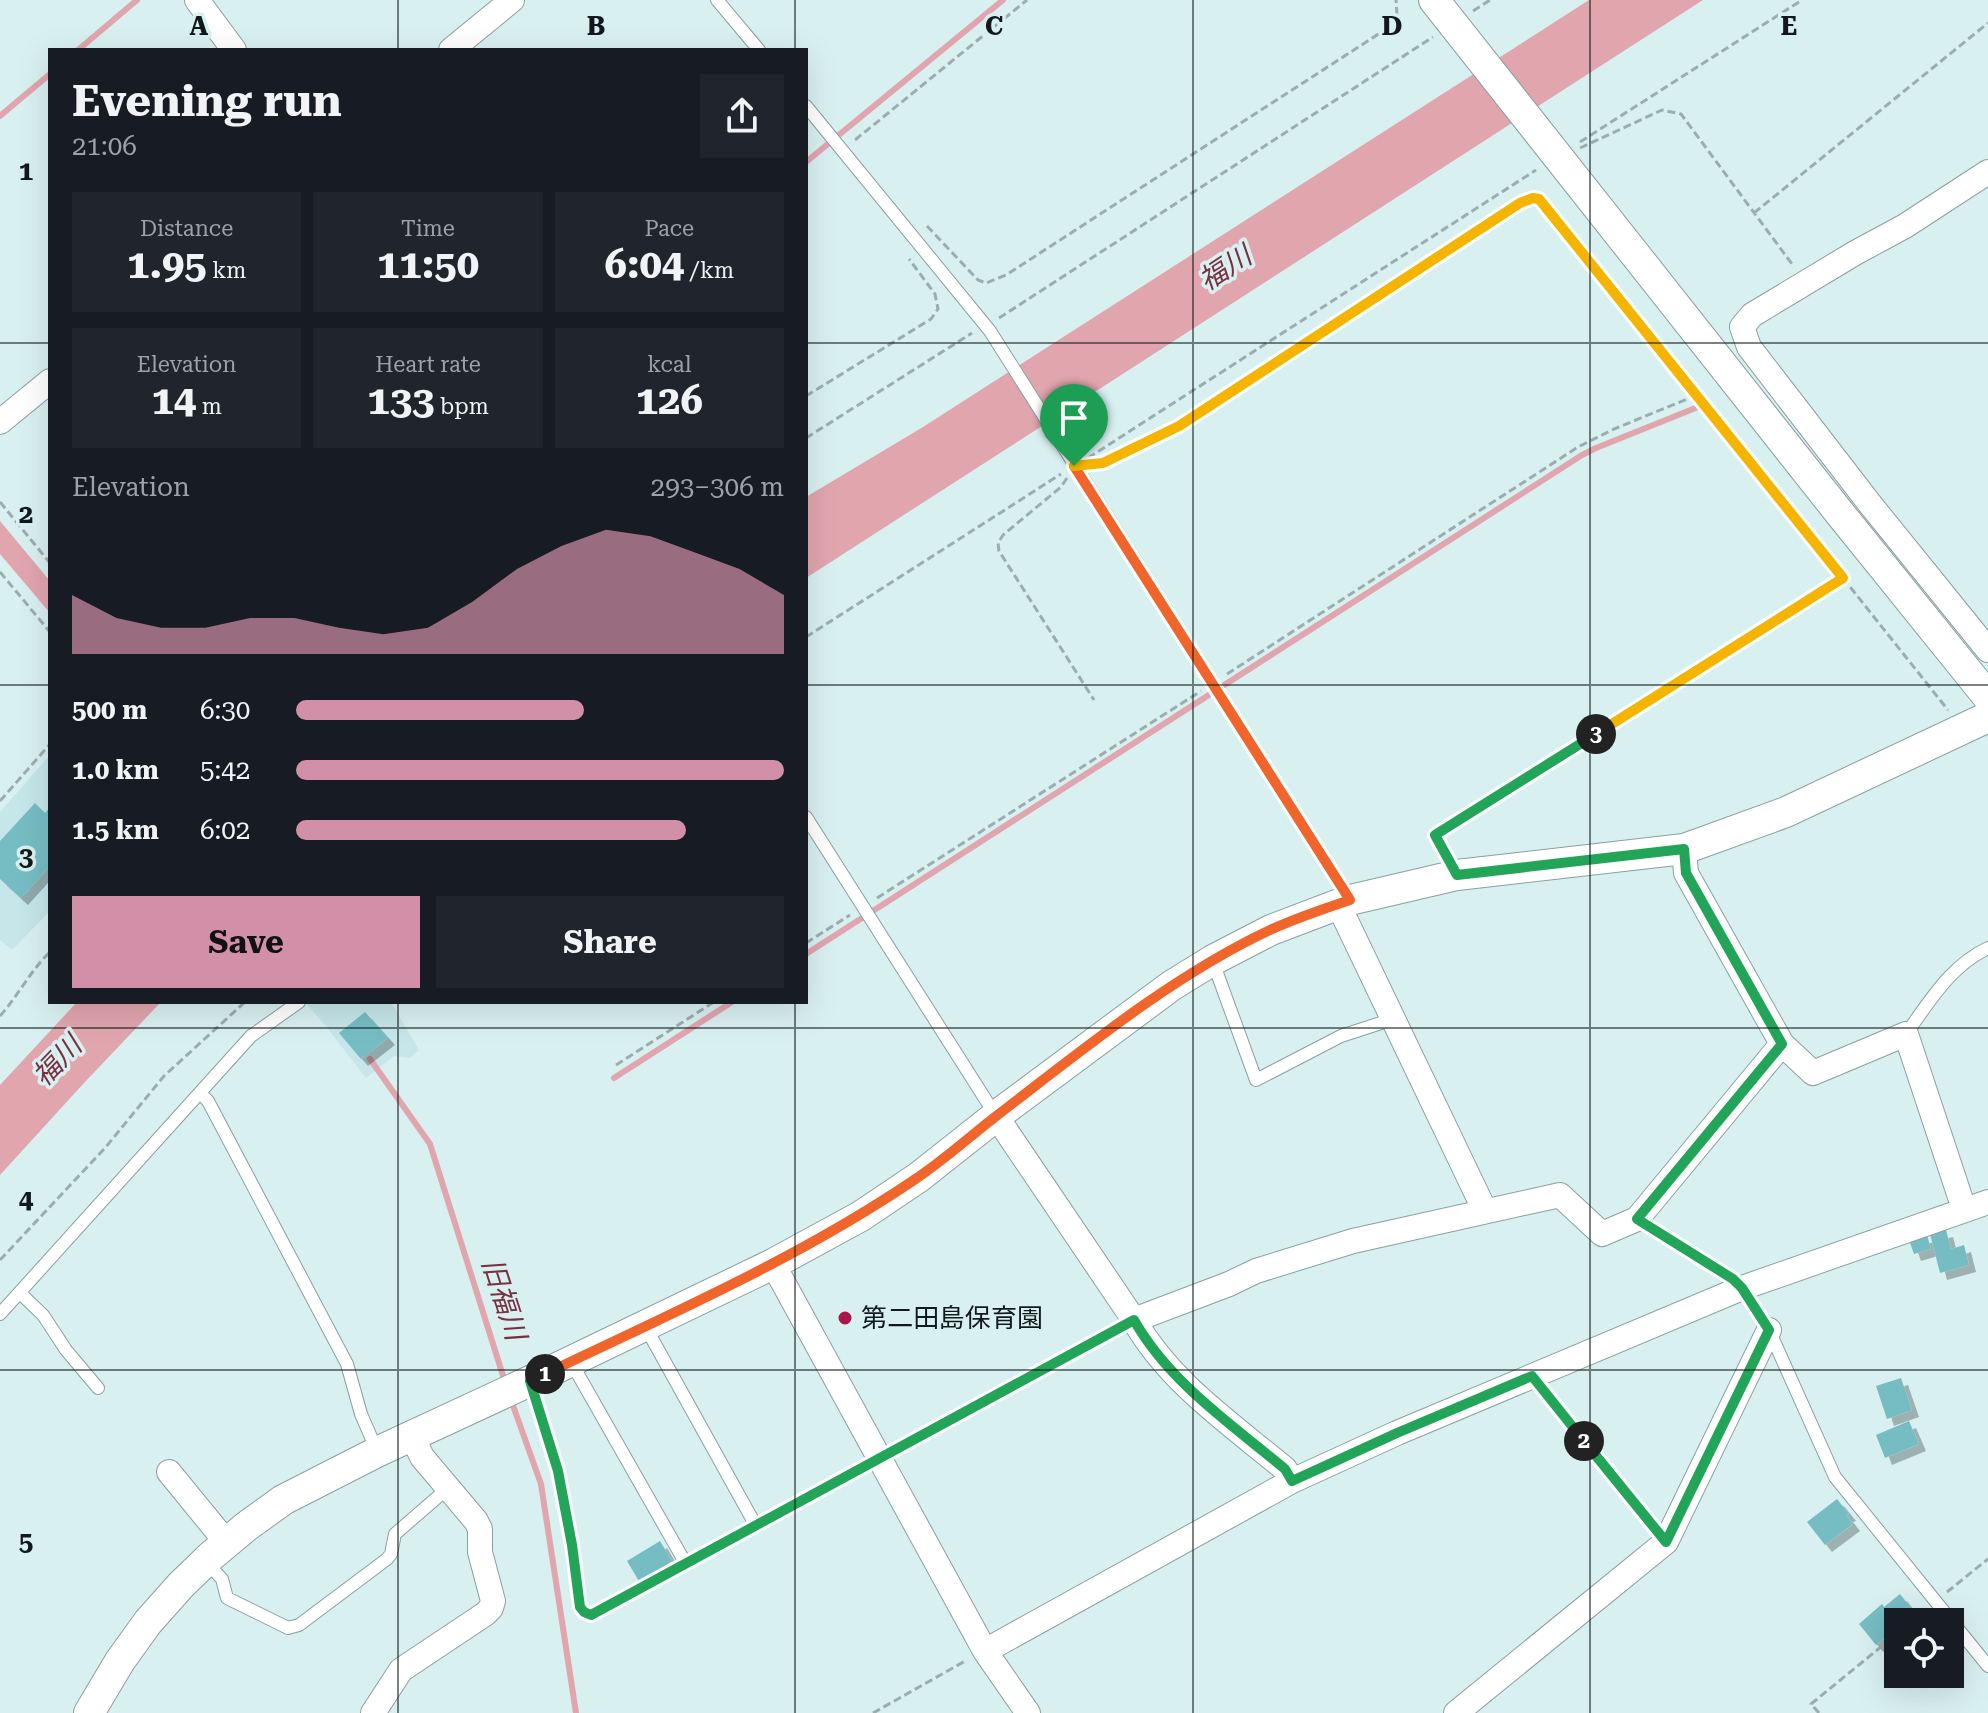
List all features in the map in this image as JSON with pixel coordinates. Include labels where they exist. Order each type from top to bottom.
[{"type":"street","points":[[197,0],[233,48]]},
{"type":"street","points":[[453,48],[512,0]]},
{"type":"street","points":[[1448,18],[1988,697]]},
{"type":"street","points":[[1988,172],[1905,226],[1752,315],[1742,327],[1749,347],[1988,650]]},
{"type":"street","points":[[0,422],[48,383]]},
{"type":"street","points":[[89,1713],[148,1622],[181,1585],[216,1552],[283,1500],[377,1452],[773,1264],[861,1216],[919,1177],[1171,986],[1213,960],[1271,930],[1344,902],[1457,875],[1684,849],[1786,812],[1976,723]]},
{"type":"street","points":[[1684,849],[1686,873],[1782,1044],[1813,1073],[1906,1034],[1964,1209]]},
{"type":"street","points":[[1344,902],[1393,1019],[1485,1211]]},
{"type":"street","points":[[1134,1320],[1256,1271],[1353,1241],[1560,1195],[1602,1234],[1637,1219],[1782,1044]]},
{"type":"street","points":[[996,1116],[1134,1320],[1147,1344],[1169,1370],[1285,1469],[1292,1481]]},
{"type":"street","points":[[985,1651],[1292,1481],[1397,1433],[1742,1288],[1988,1202]]},
{"type":"street","points":[[773,1264],[985,1651],[1028,1713]]},
{"type":"street","points":[[1456,1713],[1666,1542],[1769,1330]]},
{"type":"street","points":[[373,1713],[401,1670],[485,1614],[493,1601],[480,1552],[480,1529],[422,1457],[412,1436]]},
{"type":"street","points":[[169,1472],[216,1552]]},
{"type":"lane","points":[[717,0],[757,48]]},
{"type":"lane","points":[[808,108],[989,328],[1213,683],[1344,902]]},
{"type":"lane","points":[[808,820],[996,1116]]},
{"type":"lane","points":[[1906,1034],[1945,978],[1988,948]]},
{"type":"lane","points":[[1213,960],[1256,1080],[1341,1036],[1393,1019]]},
{"type":"lane","points":[[0,1314],[251,1036],[296,1004]]},
{"type":"lane","points":[[200,1093],[208,1101],[347,1364],[361,1414],[377,1452]]},
{"type":"lane","points":[[1637,1219],[1733,1279],[1742,1288],[1769,1330],[1835,1477],[1988,1666]]},
{"type":"lane","points":[[20,1293],[43,1315],[66,1350],[98,1388]]},
{"type":"lane","points":[[530,1381],[558,1471],[580,1607],[591,1615],[1134,1320]]},
{"type":"lane","points":[[645,1326],[756,1526]]},
{"type":"lane","points":[[571,1362],[686,1564]]},
{"type":"lane","points":[[1532,1376],[1666,1542]]},
{"type":"lane","points":[[216,1552],[227,1598],[288,1628],[299,1625],[387,1559],[395,1534],[448,1488]]},
{"type":"path","points":[[843,150],[1027,0]]},
{"type":"path","points":[[920,219],[978,280],[986,283],[1006,275],[1394,24],[1396,0]]},
{"type":"path","points":[[808,437],[982,327],[989,328],[1448,18],[1490,0]]},
{"type":"path","points":[[808,636],[1802,0]]},
{"type":"path","points":[[1754,213],[1988,23]]},
{"type":"path","points":[[1556,156],[1662,110],[1681,114],[1806,283]]},
{"type":"path","points":[[1074,465],[1103,463],[1179,426],[1520,203],[1539,199],[1843,578],[1976,723]]},
{"type":"path","points":[[808,395],[931,319],[938,309],[935,294],[907,256]]},
{"type":"path","points":[[808,942],[1578,447],[1697,395]]},
{"type":"path","points":[[1074,465],[1061,487],[1003,535],[998,543],[999,551],[1094,700]]},
{"type":"path","points":[[0,502],[48,561]]},
{"type":"path","points":[[0,572],[48,630]]},
{"type":"path","points":[[1457,875],[1435,835],[1843,578]]},
{"type":"path","points":[[0,801],[48,746]]},
{"type":"path","points":[[0,1016],[48,954]]},
{"type":"path","points":[[0,1260],[105,1148],[164,1076],[243,1004]]},
{"type":"path","points":[[616,1065],[711,1004]]},
{"type":"path","points":[[1819,1713],[1811,1704],[1884,1644]]},
{"type":"path","points":[[873,1713],[985,1651]]},
{"type":"shaded area","points":[[48,757],[48,913],[12,950],[0,940],[0,812]]},
{"type":"shaded area","points":[[307,1004],[392,1004],[419,1050],[410,1058],[394,1056],[366,1078]]},
{"type":"water","name":"福川","points":[[1589,0],[1703,0],[808,577],[808,496],[923,427]]},
{"type":"water","points":[[0,521],[48,579],[48,611],[0,554]]},
{"type":"water","name":"福川","points":[[75,1004],[159,1004],[0,1175],[0,1085]]},
{"type":"building","points":[[35,803],[45,813],[48,809],[48,868],[21,898],[0,879],[0,841]]},
{"type":"building","points":[[365,1012],[388,1038],[361,1059],[339,1033]]},
{"type":"building","points":[[1946,1230],[1951,1249],[1964,1245],[1969,1265],[1940,1273],[1930,1234]]},
{"type":"building","points":[[1927,1235],[1931,1249],[1914,1254],[1909,1240]]},
{"type":"building","points":[[1901,1378],[1912,1410],[1887,1419],[1876,1386]]},
{"type":"building","points":[[1909,1421],[1919,1444],[1885,1458],[1876,1435]]},
{"type":"building","points":[[1837,1499],[1853,1524],[1825,1545],[1807,1522]]},
{"type":"building","points":[[660,1541],[672,1561],[640,1583],[627,1561]]},
{"type":"building","points":[[1900,1594],[1911,1608],[1884,1608],[1884,1638],[1876,1645],[1859,1624],[1882,1604],[1884,1607]]},
{"type":"waterway","points":[[80,48],[137,0]]},
{"type":"waterway","points":[[808,160],[1003,0]]},
{"type":"waterway","points":[[0,116],[48,76]]},
{"type":"waterway","points":[[808,953],[1582,455],[1698,407]]},
{"type":"waterway","points":[[614,1078],[729,1004]]},
{"type":"waterway","name":"旧福川","points":[[370,1059],[430,1144],[505,1382]]},
{"type":"waterway","name":"旧福川","points":[[511,1400],[541,1484],[576,1713]]},
{"type":"place","name":"第二田島保育園","points":[[845,1318]]},
{"type":"route","points":[[1533,198],[1539,199],[1697,395],[1843,578],[1435,835],[1457,875],[1684,849],[1686,873],[1782,1044],[1637,1219],[1733,1279],[1769,1330],[1666,1542],[1532,1376],[1292,1481],[1285,1469],[1169,1370],[1147,1344],[1134,1320],[591,1615],[580,1607],[558,1471],[530,1381],[773,1264],[861,1216],[919,1177],[1171,986],[1271,930],[1350,900],[1074,466],[1103,463],[1179,426],[1520,203],[1533,198]]}]
